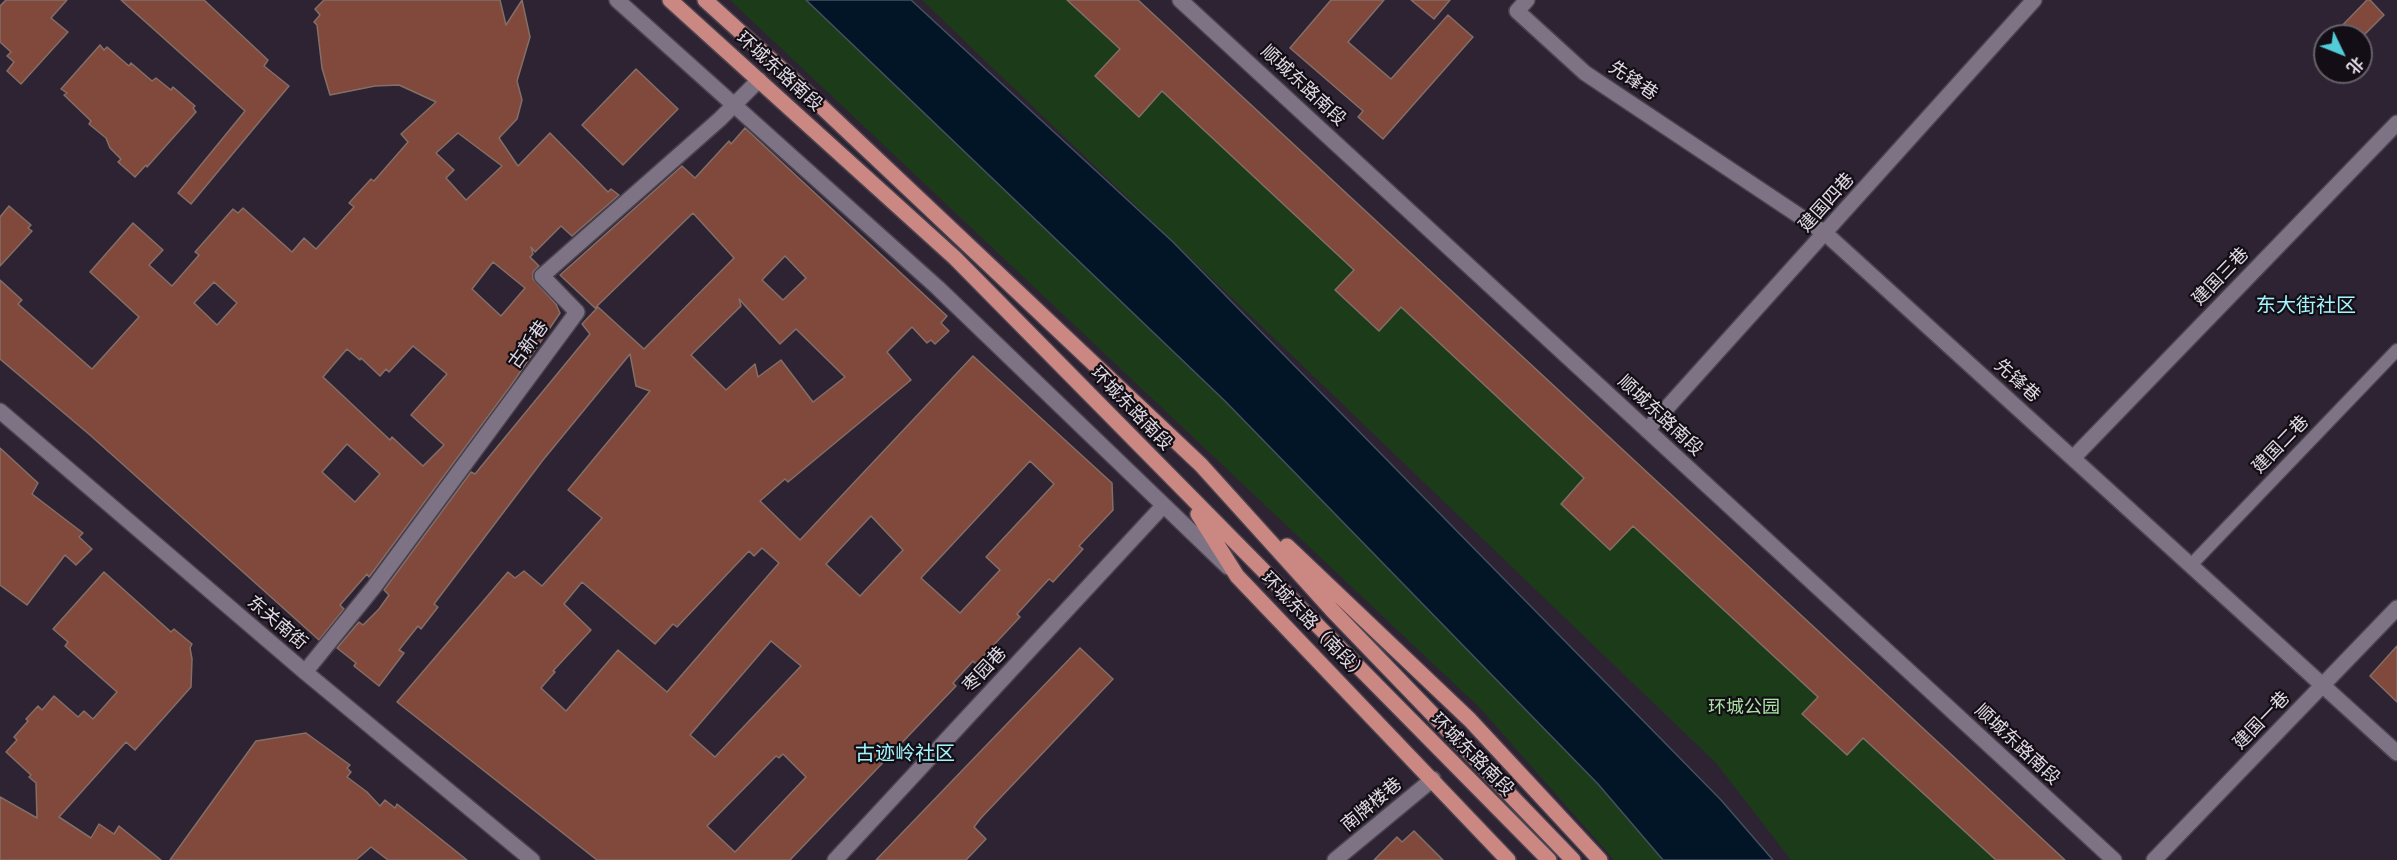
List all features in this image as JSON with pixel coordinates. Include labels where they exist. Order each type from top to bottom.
[{"type":"main road","name":"环城东路南段","points":[[670,0],[955,258],[1549,860]]},
{"type":"main road","name":"环城东路南段","points":[[705,0],[789,76],[1202,465],[1332,610],[1573,860]]},
{"type":"main road","name":"环城东路（南段）","points":[[1202,465],[1470,720],[1600,860]]},
{"type":"main road","name":"环城东路（南段）","points":[[1182,489],[1237,576],[1508,860]]},
{"type":"street","points":[[617,0],[955,303],[1237,576]]},
{"type":"street","name":"顺城东路南段","points":[[1180,0],[2114,860]]},
{"type":"street","name":"先锋巷","points":[[1527,0],[1517,11],[1585,73],[1826,233],[2397,753]]},
{"type":"street","name":"建国四巷","points":[[1647,430],[2034,0]]},
{"type":"street","name":"古新巷","points":[[305,672],[374,587],[577,312],[542,276],[759,80]]},
{"type":"street","name":"建国三巷","points":[[2073,458],[2397,123]]},
{"type":"street","name":"东关南街","points":[[0,411],[305,672],[532,860]]},
{"type":"street","name":"枣园巷","points":[[835,860],[1163,506]]},
{"type":"street","name":"建国一巷","points":[[2154,860],[2397,608]]},
{"type":"street","name":"南牌楼巷","points":[[1335,860],[1359,843],[1433,779]]},
{"type":"lane","name":"建国二巷","points":[[2191,565],[2397,350]]},
{"type":"green space","points":[[730,0],[806,0],[1225,401],[1598,784],[1663,860],[1614,860],[1481,709]]},
{"type":"green space","name":"环城公园","points":[[922,0],[1067,0],[1120,49],[1095,77],[1138,117],[1163,91],[1354,270],[1335,291],[1378,331],[1401,307],[1584,478],[1561,504],[1610,550],[1633,526],[1818,697],[1802,715],[1847,755],[1863,738],[1996,860],[1791,860],[1716,763]]},
{"type":"water","points":[[806,0],[911,0],[1173,242],[1721,800],[1773,860],[1663,860],[1598,784],[1225,401]]},
{"type":"building","points":[[6,0],[67,0],[51,18],[68,32],[21,84],[7,71],[14,62],[7,56],[11,52],[0,42],[0,6]]},
{"type":"building","points":[[121,0],[204,0],[268,60],[264,66],[289,86],[191,204],[178,193],[245,111]]},
{"type":"building","points":[[324,0],[500,0],[506,25],[522,0],[530,37],[517,81],[522,100],[517,119],[499,138],[518,166],[550,133],[608,192],[611,189],[619,195],[572,236],[561,226],[535,252],[531,247],[533,254],[530,257],[539,266],[533,272],[533,279],[556,304],[560,313],[512,384],[369,577],[367,574],[340,605],[344,609],[319,640],[90,435],[0,359],[0,280],[22,300],[18,304],[92,369],[139,317],[90,272],[133,223],[163,250],[149,265],[172,286],[199,255],[195,252],[233,209],[238,213],[243,208],[292,252],[304,238],[316,249],[354,207],[349,203],[371,179],[374,181],[408,142],[401,134],[436,102],[399,85],[375,86],[330,95],[322,68],[317,25],[314,22],[320,15],[315,9]],"holes":[[[458,133],[502,166],[466,200],[446,178],[454,170],[436,153]],[[493,262],[525,288],[501,316],[472,289]],[[214,282],[237,303],[217,325],[194,303]],[[413,346],[447,374],[411,415],[444,445],[423,466],[392,437],[390,440],[323,377],[347,349],[360,360],[361,358],[380,376],[386,369],[389,372]],[[347,444],[380,474],[355,502],[322,472]]]},
{"type":"building","points":[[1067,0],[1138,0],[2065,860],[1996,860],[1863,738],[1847,755],[1802,714],[1818,697],[1633,526],[1610,550],[1561,504],[1584,478],[1401,307],[1379,331],[1335,290],[1354,270],[1162,91],[1139,117],[1095,76],[1120,49]]},
{"type":"building","points":[[1331,0],[1384,0],[1348,42],[1391,79],[1448,15],[1473,37],[1383,139],[1358,117],[1363,111],[1290,48]]},
{"type":"building","points":[[1411,0],[1450,0],[1434,19]]},
{"type":"building","points":[[2367,0],[2370,0],[2384,15],[2373,26],[2373,24],[2344,24]]},
{"type":"building","points":[[100,45],[104,50],[107,47],[129,66],[131,63],[152,81],[156,78],[171,90],[173,87],[195,106],[193,108],[196,112],[147,167],[146,165],[135,177],[118,162],[121,159],[110,148],[106,138],[89,124],[91,121],[64,95],[67,93],[61,89]]},
{"type":"building","points":[[636,69],[678,109],[623,165],[582,125]]},
{"type":"building","points":[[745,128],[947,316],[941,323],[949,331],[935,344],[931,340],[927,343],[912,327],[887,352],[911,380],[788,482],[785,479],[760,501],[800,540],[973,356],[1112,483],[1113,510],[1079,546],[1083,549],[1053,582],[1049,579],[1017,614],[1020,617],[976,664],[973,661],[953,683],[956,686],[790,860],[597,860],[397,702],[508,572],[515,578],[524,571],[542,586],[602,518],[568,490],[650,391],[636,386],[630,354],[543,460],[434,604],[438,607],[421,629],[418,626],[399,650],[404,653],[379,686],[354,666],[356,663],[337,648],[359,622],[363,625],[379,609],[389,595],[384,590],[471,472],[475,474],[590,334],[582,324],[598,307],[644,349],[734,258],[693,213],[595,308],[560,275],[682,166],[695,178],[729,141],[731,144]],"holes":[[[785,256],[806,278],[783,300],[762,280]],[[739,299],[780,344],[796,329],[845,377],[813,402],[781,360],[758,377],[755,364],[726,390],[691,355],[741,306]],[[1030,461],[1054,484],[986,557],[1000,570],[960,613],[921,578]],[[871,516],[903,550],[860,596],[826,564]],[[762,548],[779,563],[667,692],[618,650],[566,711],[541,688],[555,672],[553,671],[591,630],[564,604],[582,582],[655,644],[673,624],[677,627],[749,551],[754,556]],[[771,641],[801,666],[715,757],[690,735]],[[783,754],[806,777],[735,852],[707,826],[776,756],[779,758]]]},
{"type":"building","points":[[9,206],[31,225],[28,228],[32,231],[0,266],[0,217]]},
{"type":"building","points":[[0,448],[38,483],[32,494],[83,533],[79,537],[92,549],[76,565],[65,555],[27,605],[0,585]]},
{"type":"building","points":[[104,572],[171,632],[174,629],[192,644],[190,648],[191,687],[135,750],[126,742],[59,817],[91,838],[99,824],[114,834],[119,826],[161,860],[0,860],[0,797],[37,818],[36,783],[29,777],[31,775],[6,752],[17,740],[14,737],[28,721],[26,719],[38,706],[42,710],[54,696],[78,717],[84,711],[93,719],[117,692],[65,646],[68,642],[53,629]]},
{"type":"building","points":[[2397,646],[2397,702],[2370,676]]},
{"type":"building","points":[[1080,648],[1113,679],[981,818],[974,827],[986,839],[966,860],[876,860]]},
{"type":"building","points":[[306,733],[350,765],[347,768],[351,772],[347,777],[367,792],[380,806],[385,800],[395,808],[397,804],[467,860],[388,860],[371,847],[356,860],[170,860],[256,741]]},
{"type":"building","points":[[1414,831],[1443,860],[1374,860],[1397,837],[1402,842]]},
{"type":"district","name":"东大街社区","points":[[2306,306]]},
{"type":"district","name":"古迹岭社区","points":[[905,754]]}]
